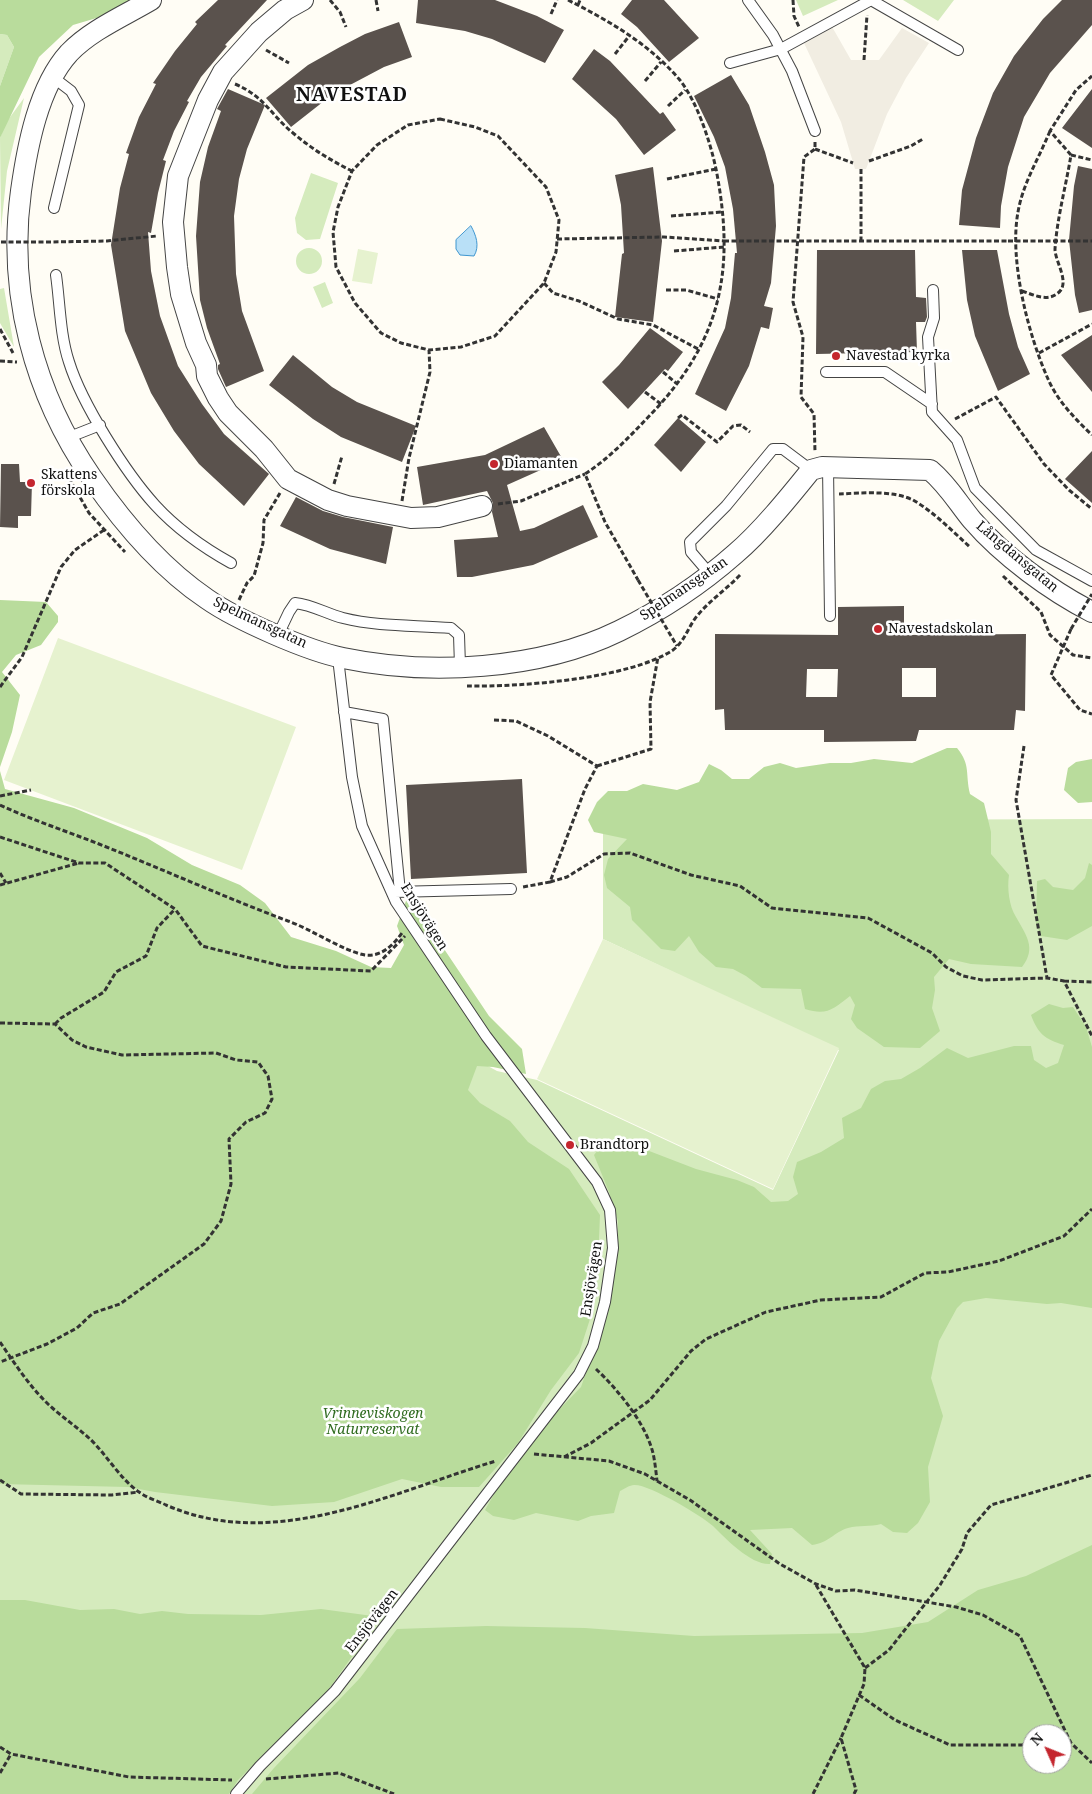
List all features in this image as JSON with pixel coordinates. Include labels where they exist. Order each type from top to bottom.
[{"type":"street","name":"Spelmansgatan","points":[[151,0],[88,36],[67,55],[40,106],[26,158],[17,219],[16,248],[20,292],[33,358],[48,402],[67,438],[101,492],[147,546],[208,600],[278,635],[338,658],[411,667],[509,664],[584,645],[616,632],[650,614],[737,552],[818,468]]},
{"type":"street","points":[[303,0],[285,10],[250,41],[220,78],[208,100],[178,176],[173,222],[181,294],[196,343],[218,398],[244,431],[264,449],[288,479],[328,500],[347,506],[411,518],[438,517],[482,506]]},
{"type":"street","name":"Långdansgatan","points":[[818,468],[930,470],[942,480],[972,520],[996,543],[1060,594],[1092,612]]},
{"type":"lane","points":[[748,0],[781,49],[792,71],[815,131]]},
{"type":"lane","points":[[730,63],[781,49],[871,0],[958,50]]},
{"type":"lane","points":[[54,78],[72,91],[79,105],[54,208]]},
{"type":"lane","points":[[56,276],[68,361],[81,392],[100,425],[156,506],[211,551],[231,563]]},
{"type":"lane","points":[[933,290],[934,318],[928,337],[932,412],[957,440],[975,488],[1036,550],[1092,581]]},
{"type":"lane","points":[[826,372],[885,372],[932,404]]},
{"type":"lane","points":[[67,438],[100,425]]},
{"type":"lane","points":[[709,573],[691,552],[690,542],[731,501],[774,449],[783,449],[818,468],[829,494],[830,616]]},
{"type":"lane","points":[[278,635],[289,612],[296,603],[309,605],[342,618],[385,625],[451,628],[459,635],[460,666]]},
{"type":"lane","name":"Ensjövägen","points":[[236,1794],[335,1692],[579,1374],[593,1346],[605,1302],[613,1248],[610,1210],[597,1182],[486,1036],[410,925],[396,892],[362,826],[352,777],[338,658]]},
{"type":"lane","points":[[344,712],[383,719],[396,892],[511,889]]},
{"type":"path","points":[[330,0],[340,12],[346,27]]},
{"type":"path","points":[[376,0],[378,11]]},
{"type":"path","points":[[551,14],[557,0]]},
{"type":"path","points":[[482,506],[522,501],[584,474],[605,460],[614,450],[631,437],[661,404],[700,350],[718,299],[724,270],[722,212],[715,159],[704,128],[685,90],[679,80],[630,34],[568,0]]},
{"type":"path","points":[[578,5],[580,0]]},
{"type":"path","points":[[793,0],[794,16],[804,36]]},
{"type":"path","points":[[864,60],[866,21],[871,0]]},
{"type":"path","points":[[615,54],[630,34]]},
{"type":"path","points":[[250,41],[289,62]]},
{"type":"path","points":[[644,80],[661,62]]},
{"type":"path","points":[[1092,76],[1076,90],[1050,131],[1023,190],[1018,214],[1016,241],[1024,310],[1048,380],[1073,417],[1092,435]]},
{"type":"path","points":[[220,78],[244,88],[264,101],[278,119],[300,139],[323,157],[352,171]]},
{"type":"path","points":[[668,106],[685,90]]},
{"type":"path","points":[[440,119],[475,127],[498,136],[546,187],[559,220],[557,239],[556,252],[544,283],[495,336],[461,348],[429,350],[401,343],[381,332],[355,303],[336,267],[333,232],[338,207],[352,171],[377,145],[408,125],[440,119]]},
{"type":"path","points":[[815,131],[815,149]]},
{"type":"path","points":[[1050,131],[1071,155],[1092,160]]},
{"type":"path","points":[[869,161],[912,146],[923,139]]},
{"type":"path","points":[[815,149],[853,163]]},
{"type":"path","points":[[815,149],[804,157],[793,302],[803,337],[801,397],[814,414],[818,468]]},
{"type":"path","points":[[1022,291],[1045,298],[1059,293],[1062,287],[1063,278],[1055,253],[1071,155]]},
{"type":"path","points":[[667,180],[716,169]]},
{"type":"path","points":[[860,169],[861,241]]},
{"type":"path","points":[[671,216],[722,212]]},
{"type":"path","points":[[1,242],[108,241],[175,234]]},
{"type":"path","points":[[557,239],[664,237],[724,240],[1092,241]]},
{"type":"path","points":[[674,251],[724,247]]},
{"type":"path","points":[[544,283],[553,293],[579,301],[618,319],[652,326],[700,350]]},
{"type":"path","points":[[666,290],[686,290],[718,299]]},
{"type":"path","points":[[1039,353],[1092,324]]},
{"type":"path","points":[[0,329],[20,370]]},
{"type":"path","points":[[399,516],[409,458],[430,372],[429,350]]},
{"type":"path","points":[[0,361],[17,362]]},
{"type":"path","points":[[663,372],[676,383]]},
{"type":"path","points":[[645,392],[661,404]]},
{"type":"path","points":[[944,426],[996,397],[1044,464],[1068,490],[1092,509]]},
{"type":"path","points":[[678,418],[682,415],[707,432],[717,442],[734,426],[741,425],[750,432]]},
{"type":"path","points":[[328,500],[342,456]]},
{"type":"path","points":[[64,470],[89,513],[130,556]]},
{"type":"path","points":[[584,474],[605,522],[677,646]]},
{"type":"path","points":[[231,613],[241,591],[254,576],[263,543],[264,520],[288,479]]},
{"type":"path","points":[[829,494],[876,494],[911,499],[926,509],[974,550]]},
{"type":"path","points":[[0,687],[22,657],[61,567],[75,550],[104,530]]},
{"type":"path","points":[[460,686],[516,685],[593,676],[658,657],[677,646],[690,630],[696,617],[746,569]]},
{"type":"path","points":[[1002,575],[1041,612],[1050,635],[1072,655],[1092,658]]},
{"type":"path","points":[[1092,594],[1071,629],[1051,675],[1080,710],[1092,714]]},
{"type":"path","points":[[550,882],[585,789],[597,766],[651,749],[650,702],[658,657]]},
{"type":"path","points":[[494,720],[516,721],[548,736],[597,766]]},
{"type":"path","points":[[1024,746],[1016,800],[1047,978]]},
{"type":"path","points":[[0,796],[30,790]]},
{"type":"path","points":[[0,805],[26,817],[99,844],[242,905],[299,925],[365,955],[380,953],[393,945],[410,925]]},
{"type":"path","points":[[0,837],[79,863]]},
{"type":"path","points":[[511,889],[567,877],[604,854],[630,853],[691,875],[740,886],[772,908],[868,918],[932,953],[946,967],[963,976],[982,980],[1047,978],[1092,982]]},
{"type":"path","points":[[0,885],[79,863],[105,863],[175,909],[202,946],[286,967],[371,971],[410,925]]},
{"type":"path","points":[[0,873],[6,883]]},
{"type":"path","points":[[55,1024],[61,1018],[104,992],[116,972],[146,956],[156,928],[175,909]]},
{"type":"path","points":[[1064,981],[1092,1036]]},
{"type":"path","points":[[0,1023],[55,1024],[72,1040],[86,1047],[122,1055],[216,1054],[236,1060],[258,1062],[268,1076],[272,1099],[266,1113],[246,1122],[229,1139],[231,1184],[221,1221],[204,1244],[120,1304],[93,1313],[77,1328],[47,1344],[0,1362]]},
{"type":"path","points":[[564,1458],[591,1444],[650,1400],[691,1351],[706,1339],[766,1312],[821,1300],[882,1297],[925,1273],[948,1272],[999,1261],[1064,1236],[1092,1209]]},
{"type":"path","points":[[0,1342],[48,1404],[90,1440],[138,1492],[177,1509],[219,1521],[261,1523],[354,1508],[438,1478],[515,1455],[528,1453],[609,1461],[645,1474],[690,1500],[780,1564],[816,1584],[836,1591],[855,1590],[926,1602],[984,1615],[1020,1636],[1061,1724]]},
{"type":"path","points":[[586,1360],[615,1387],[633,1411],[653,1452],[657,1481]]},
{"type":"path","points":[[865,1668],[889,1650],[940,1585],[962,1549],[967,1533],[991,1505],[1092,1475]]},
{"type":"path","points":[[0,1480],[21,1494],[112,1495],[138,1492]]},
{"type":"path","points":[[813,1794],[842,1738],[864,1684],[865,1668],[816,1584]]},
{"type":"path","points":[[859,1695],[896,1720],[950,1745],[1022,1745]]},
{"type":"path","points":[[842,1738],[856,1793]]},
{"type":"path","points":[[1072,1745],[1092,1763]]},
{"type":"path","points":[[0,1747],[11,1754],[129,1778],[248,1780],[339,1774],[394,1794]]},
{"type":"path","points":[[0,1772],[11,1754]]},
{"type":"green space","points":[[0,0],[137,0],[110,14],[73,25],[39,57],[0,138],[0,86],[14,47],[7,35],[0,34]]},
{"type":"green space","points":[[796,0],[838,0],[803,16]]},
{"type":"green space","points":[[903,0],[954,0],[938,21]]},
{"type":"green space","points":[[0,34],[7,35],[14,47],[0,86]]},
{"type":"green space","points":[[24,98],[7,171],[1,229],[0,138],[5,124]]},
{"type":"green space","points":[[311,173],[338,183],[320,239],[306,240],[297,233],[295,218]]},
{"type":"green space","points":[[309,248],[318,252],[322,261],[318,270],[309,274],[300,270],[296,261],[300,252]]},
{"type":"green space","points":[[358,249],[378,253],[372,284],[352,281]]},
{"type":"green space","points":[[325,282],[333,303],[322,308],[313,287]]},
{"type":"green space","points":[[4,288],[14,347],[0,323],[0,289]]},
{"type":"green space","points":[[0,600],[46,602],[58,616],[58,622],[41,645],[16,655],[2,672],[20,695],[12,732],[0,767]]},
{"type":"green space","points":[[58,638],[296,727],[242,870],[4,780]]},
{"type":"green space","points":[[947,748],[957,748],[966,764],[970,794],[984,803],[991,832],[991,854],[1009,875],[1008,891],[1010,902],[1026,936],[1029,954],[1022,967],[971,964],[949,959],[934,977],[935,990],[932,1008],[940,1031],[920,1048],[884,1047],[857,1028],[851,1019],[855,1005],[850,996],[829,1010],[813,1011],[805,1009],[801,989],[762,988],[733,969],[716,967],[699,952],[689,936],[675,951],[661,949],[632,920],[630,907],[607,888],[604,875],[608,859],[627,839],[594,832],[588,820],[597,802],[608,791],[627,791],[643,784],[677,790],[699,782],[709,764],[721,770],[732,779],[749,779],[764,767],[780,763],[796,768],[874,759],[912,763]]},
{"type":"green space","points":[[1092,759],[1092,802],[1078,803],[1064,790],[1068,768],[1076,762]]},
{"type":"green space","points":[[0,771],[5,789],[74,808],[147,838],[192,865],[240,885],[265,903],[291,937],[336,951],[371,967],[391,968],[404,945],[397,926],[407,898],[428,925],[489,1016],[522,1049],[526,1074],[493,1067],[477,1066],[468,1090],[480,1103],[510,1121],[528,1142],[569,1169],[600,1215],[597,1287],[590,1319],[579,1353],[551,1390],[518,1443],[479,1487],[441,1487],[402,1479],[334,1502],[272,1506],[128,1487],[0,1484]]},
{"type":"green space","name":"Vrinneviskogen Naturreservat","points":[[0,802],[5,802],[497,1071],[537,1080],[773,1190],[839,1050],[603,939],[603,821],[1092,819],[1092,1794],[0,1794]]},
{"type":"green space","points":[[1089,863],[1092,865],[1092,926],[1067,940],[1041,936],[1036,924],[1037,881],[1045,879],[1053,887],[1073,890],[1085,878]]},
{"type":"green space","points":[[603,939],[839,1048],[773,1189],[537,1079]]},
{"type":"green space","points":[[1049,1004],[1063,1008],[1073,1007],[1086,1027],[1092,1047],[1092,1308],[1061,1303],[1047,1304],[986,1298],[963,1302],[957,1308],[939,1341],[931,1378],[943,1416],[928,1467],[930,1502],[918,1523],[907,1533],[893,1532],[881,1524],[848,1528],[823,1542],[812,1545],[792,1528],[750,1530],[772,1554],[770,1564],[747,1556],[698,1515],[675,1501],[641,1486],[632,1485],[620,1491],[614,1513],[591,1516],[578,1521],[536,1513],[514,1520],[493,1516],[485,1510],[508,1470],[549,1420],[581,1387],[589,1364],[617,1259],[618,1221],[594,1155],[607,1139],[644,1149],[696,1169],[737,1180],[754,1187],[771,1202],[788,1201],[798,1194],[793,1177],[797,1162],[821,1152],[844,1138],[842,1118],[861,1108],[871,1089],[885,1081],[901,1079],[947,1048],[968,1058],[1014,1046],[1031,1046],[1034,1060],[1046,1068],[1058,1063],[1064,1045],[1043,1035],[1036,1027],[1031,1015]]},
{"type":"green space","points":[[1092,1545],[1092,1794],[252,1794],[274,1768],[360,1678],[397,1629],[486,1626],[585,1628],[694,1636],[862,1633],[928,1622],[978,1590],[1026,1576]]},
{"type":"green space","points":[[0,1600],[25,1600],[80,1610],[114,1609],[140,1614],[162,1611],[188,1614],[261,1615],[321,1609],[380,1617],[326,1693],[238,1780],[229,1794],[0,1794]]},
{"type":"shaded area","points":[[831,25],[851,60],[879,60],[902,28],[929,43],[906,78],[887,114],[866,169],[855,169],[841,122],[804,43]]},
{"type":"water","points":[[471,226],[477,241],[476,252],[474,256],[460,255],[456,249],[456,240]]},
{"type":"building","points":[[218,0],[267,0],[225,45],[227,46],[201,77],[187,101],[189,102],[174,131],[163,160],[166,161],[151,233],[148,232],[151,271],[160,316],[178,366],[224,434],[269,474],[244,506],[199,464],[174,431],[151,393],[125,331],[111,245],[120,188],[129,154],[126,153],[139,117],[156,84],[153,83],[197,24],[195,22]]},
{"type":"building","points":[[418,0],[495,0],[537,16],[564,30],[545,63],[492,39],[465,31],[416,23]]},
{"type":"building","points":[[632,0],[664,0],[699,38],[669,62],[637,27],[621,14]]},
{"type":"building","points":[[1062,0],[1092,0],[1092,25],[1050,73],[1024,117],[1008,167],[1001,206],[1000,228],[959,225],[962,190],[976,138],[993,93],[1014,56],[1043,19]]},
{"type":"building","points":[[399,22],[412,57],[384,67],[333,94],[291,127],[266,98],[308,65],[365,34]]},
{"type":"building","points":[[594,49],[610,61],[660,114],[663,112],[676,130],[644,155],[616,119],[572,79]]},
{"type":"building","points":[[731,75],[749,105],[765,152],[774,185],[776,226],[771,283],[764,306],[773,308],[769,329],[761,327],[749,366],[726,411],[695,394],[725,328],[731,298],[735,253],[737,253],[733,209],[725,167],[714,137],[694,96]]},
{"type":"building","points":[[228,89],[265,105],[247,149],[239,179],[234,216],[236,274],[242,311],[264,371],[226,387],[218,369],[220,364],[207,328],[200,300],[196,236],[200,182],[208,147],[221,111],[217,109]]},
{"type":"building","points":[[1092,89],[1092,148],[1062,128]]},
{"type":"building","points":[[1078,166],[1092,169],[1092,310],[1079,313],[1075,295],[1069,240],[1074,186]]},
{"type":"building","points":[[653,167],[662,241],[653,322],[615,317],[622,254],[624,253],[621,205],[615,175]]},
{"type":"building","points":[[817,250],[915,250],[916,297],[926,298],[927,317],[925,322],[916,322],[917,352],[816,354]]},
{"type":"building","points":[[962,250],[997,250],[1009,314],[1018,347],[1030,374],[998,391],[975,336],[967,300]]},
{"type":"building","points":[[650,328],[683,352],[668,371],[665,369],[628,409],[602,382]]},
{"type":"building","points":[[1092,335],[1092,392],[1061,355]]},
{"type":"building","points":[[293,355],[332,387],[357,402],[416,426],[402,462],[341,437],[313,419],[269,385]]},
{"type":"building","points":[[678,418],[706,442],[681,472],[654,445]]},
{"type":"building","points":[[544,427],[563,460],[507,485],[520,531],[534,528],[583,505],[598,537],[533,565],[472,577],[457,577],[454,540],[498,537],[492,512],[493,503],[487,491],[423,505],[417,467],[485,455]]},
{"type":"building","points":[[1092,451],[1092,503],[1065,479]]},
{"type":"building","points":[[1,464],[19,464],[20,482],[32,482],[31,516],[18,516],[18,528],[0,527]]},
{"type":"building","points":[[296,497],[323,511],[393,527],[386,564],[330,549],[280,526]]},
{"type":"building","points":[[904,606],[904,635],[1026,634],[1025,711],[1016,710],[1014,730],[919,730],[916,741],[824,742],[824,730],[725,730],[724,709],[715,710],[715,634],[838,635],[838,607]],"holes":[[[902,668],[936,668],[936,697],[902,697]],[[807,669],[838,669],[837,697],[806,697]]]},
{"type":"building","points":[[522,779],[527,873],[411,879],[406,785]]},
{"type":"place","name":"Navestad kyrka","points":[[836,356]]},
{"type":"place","name":"Diamanten","points":[[494,464]]},
{"type":"place","name":"Skattens förskola","points":[[31,483]]},
{"type":"place","name":"Navestadskolan","points":[[878,629]]},
{"type":"place","name":"Brandtorp","points":[[570,1145]]},
{"type":"district","name":"NAVESTAD","points":[[352,96]]}]
